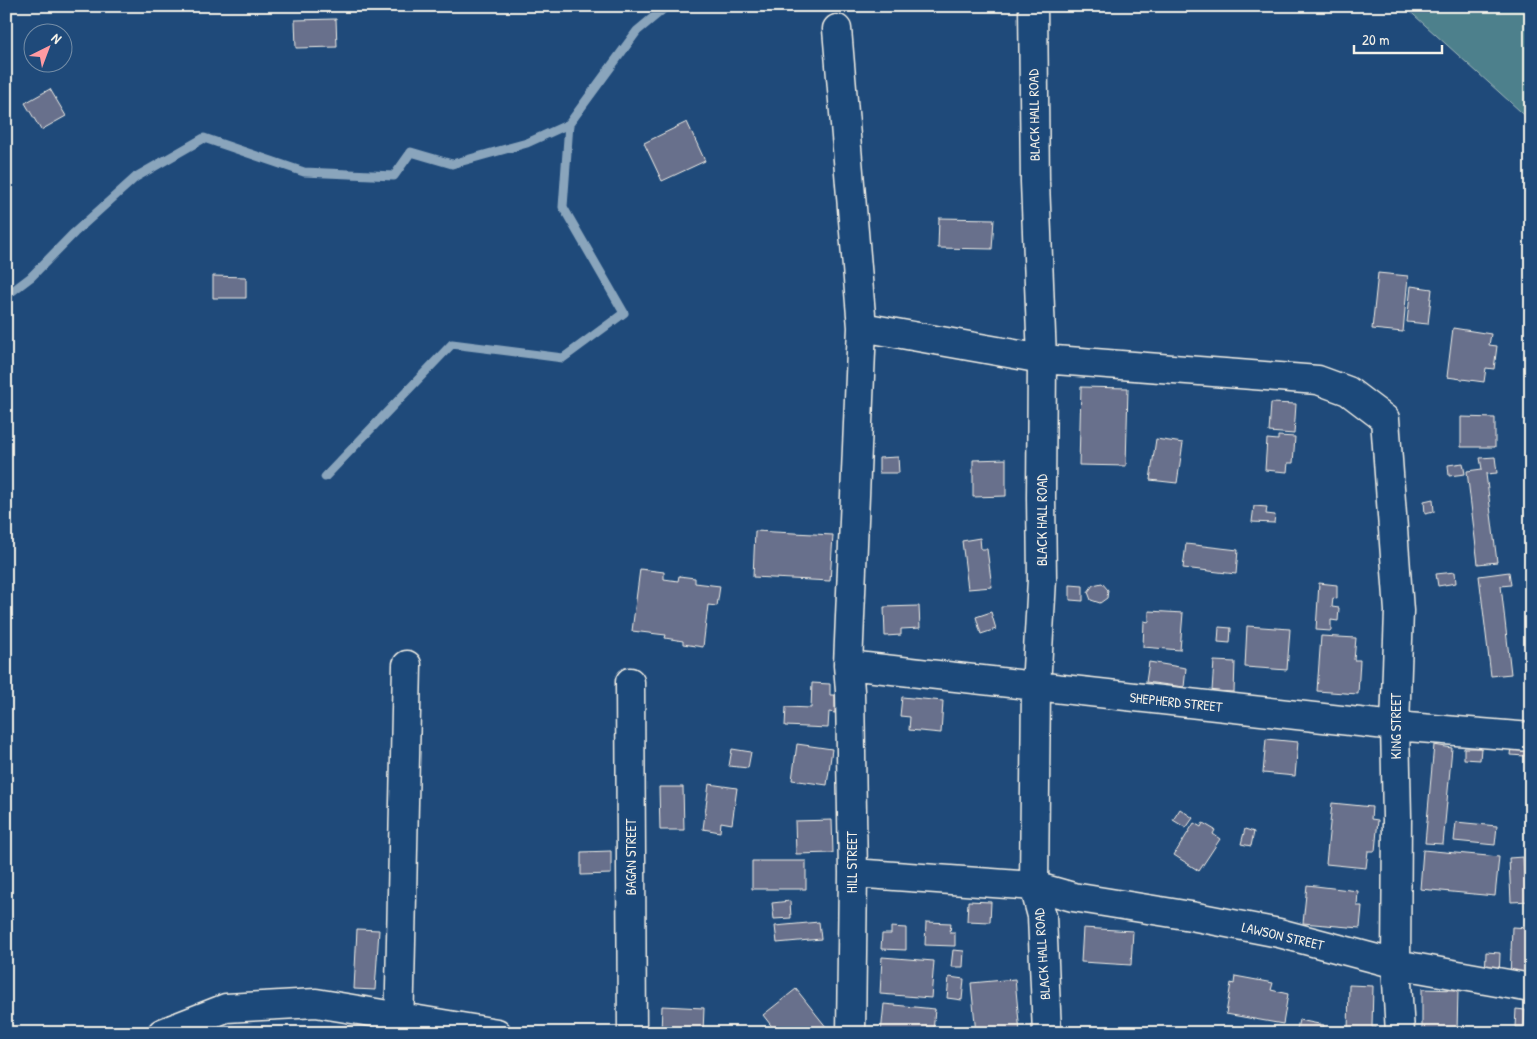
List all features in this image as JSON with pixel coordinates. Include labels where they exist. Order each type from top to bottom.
[{"type":"street","name":"BLACK HALL ROAD","points":[[1033,6],[1035,182],[1042,359],[1042,579],[1036,687],[1034,886],[1042,916],[1047,1033]]},
{"type":"street","name":"HILL STREET","points":[[837,29],[862,327],[849,678],[852,873],[851,1033]]},
{"type":"street","points":[[862,327],[1042,359]]},
{"type":"street","name":"KING STREET","points":[[1042,359],[1318,380],[1348,391],[1385,419],[1399,610],[1395,726],[1397,817],[1396,964],[1400,1033]]},
{"type":"street","points":[[398,1024],[407,665]]},
{"type":"street","name":"SHEPHERD STREET","points":[[849,678],[1036,687],[1395,726],[1531,737]]},
{"type":"street","name":"BAGAN STREET","points":[[630,682],[632,1033]]},
{"type":"street","name":"LAWSON STREET","points":[[852,873],[1034,886],[1073,897],[1191,916],[1279,933],[1396,964],[1531,988]]},
{"type":"street","points":[[162,1033],[226,1008],[316,1003],[398,1024],[497,1033]]},
{"type":"green space","points":[[1404,6],[1531,6],[1531,121]]},
{"type":"building","points":[[336,19],[337,47],[296,48],[295,20]]},
{"type":"building","points":[[50,89],[66,116],[41,130],[25,103]]},
{"type":"building","points":[[687,122],[705,161],[662,181],[644,143]]},
{"type":"building","points":[[939,218],[994,219],[992,249],[938,248]]},
{"type":"building","points":[[1378,273],[1408,276],[1403,332],[1372,329]]},
{"type":"building","points":[[213,276],[246,277],[246,298],[213,298]]},
{"type":"building","points":[[1411,286],[1432,289],[1428,324],[1407,322]]},
{"type":"building","points":[[1453,328],[1491,334],[1489,345],[1497,346],[1494,369],[1486,368],[1484,382],[1447,377]]},
{"type":"building","points":[[1081,387],[1128,388],[1126,466],[1079,465]]},
{"type":"building","points":[[1271,403],[1296,404],[1294,434],[1269,432]]},
{"type":"building","points":[[1461,417],[1495,418],[1495,447],[1461,447]]},
{"type":"building","points":[[1278,436],[1295,437],[1293,463],[1288,463],[1287,472],[1265,470],[1267,439],[1278,440]]},
{"type":"building","points":[[1156,439],[1183,443],[1177,483],[1150,480]]},
{"type":"building","points":[[898,457],[899,473],[879,473],[879,458]]},
{"type":"building","points":[[1495,457],[1497,473],[1486,474],[1497,562],[1478,564],[1467,471],[1482,469],[1480,458]]},
{"type":"building","points":[[1006,459],[1006,496],[973,497],[973,460]]},
{"type":"building","points":[[1463,463],[1465,474],[1449,476],[1448,465]]},
{"type":"building","points":[[1433,499],[1434,512],[1425,514],[1424,501]]},
{"type":"building","points":[[1254,506],[1267,507],[1266,514],[1275,515],[1274,523],[1252,522]]},
{"type":"building","points":[[755,531],[833,535],[830,581],[753,577]]},
{"type":"building","points":[[980,538],[981,549],[987,549],[992,587],[968,589],[962,541]]},
{"type":"building","points":[[1186,544],[1238,550],[1236,574],[1183,568]]},
{"type":"building","points":[[640,569],[664,572],[664,579],[678,581],[679,576],[695,578],[695,583],[720,586],[717,606],[708,605],[703,647],[683,644],[683,641],[665,638],[666,635],[632,631]]},
{"type":"building","points":[[1455,572],[1456,583],[1438,586],[1436,574]]},
{"type":"building","points":[[1509,572],[1511,585],[1501,586],[1511,674],[1491,676],[1479,576]]},
{"type":"building","points":[[1102,583],[1108,590],[1107,598],[1100,603],[1091,600],[1088,592],[1093,585]]},
{"type":"building","points":[[1319,583],[1337,585],[1337,599],[1333,598],[1332,607],[1339,608],[1338,621],[1331,620],[1331,631],[1316,630]]},
{"type":"building","points":[[1070,585],[1083,586],[1083,601],[1070,600]]},
{"type":"building","points":[[919,606],[920,628],[901,629],[901,635],[885,636],[884,607]]},
{"type":"building","points":[[1149,611],[1183,613],[1180,650],[1143,647],[1144,621],[1149,622]]},
{"type":"building","points":[[991,612],[996,629],[981,634],[976,617]]},
{"type":"building","points":[[1247,626],[1290,629],[1287,670],[1245,667]]},
{"type":"building","points":[[1219,627],[1231,628],[1230,643],[1218,642]]},
{"type":"building","points":[[1321,636],[1356,638],[1354,660],[1360,660],[1358,694],[1317,691]]},
{"type":"building","points":[[1214,661],[1235,662],[1234,692],[1212,691]]},
{"type":"building","points":[[1149,662],[1186,668],[1184,687],[1146,682]]},
{"type":"building","points":[[812,683],[830,684],[830,695],[835,695],[835,713],[829,712],[828,728],[785,726],[786,707],[811,708]]},
{"type":"building","points":[[902,697],[943,701],[941,733],[909,730],[910,717],[900,716]]},
{"type":"building","points":[[1266,739],[1298,742],[1295,776],[1263,773]]},
{"type":"building","points":[[797,744],[832,749],[827,785],[792,780]]},
{"type":"building","points":[[1434,745],[1452,748],[1443,844],[1425,843]]},
{"type":"building","points":[[1511,746],[1525,747],[1525,756],[1510,755]]},
{"type":"building","points":[[1464,748],[1481,748],[1480,760],[1464,759]]},
{"type":"building","points":[[732,749],[751,752],[748,768],[729,766]]},
{"type":"building","points":[[709,784],[737,788],[732,824],[721,822],[720,832],[703,829]]},
{"type":"building","points":[[659,787],[683,787],[684,830],[660,830]]},
{"type":"building","points":[[1332,803],[1372,807],[1371,819],[1378,820],[1375,851],[1368,851],[1366,868],[1326,864]]},
{"type":"building","points":[[1180,809],[1193,818],[1186,828],[1173,820]]},
{"type":"building","points":[[832,820],[833,853],[796,854],[795,821]]},
{"type":"building","points":[[1456,822],[1497,826],[1495,845],[1454,841]]},
{"type":"building","points":[[1194,823],[1201,827],[1203,823],[1215,830],[1213,834],[1220,839],[1199,871],[1174,855]]},
{"type":"building","points":[[1245,829],[1254,832],[1251,846],[1241,844]]},
{"type":"building","points":[[1423,850],[1499,857],[1495,896],[1420,889]]},
{"type":"building","points":[[611,851],[611,874],[581,875],[581,852]]},
{"type":"building","points":[[1523,857],[1524,877],[1531,877],[1531,901],[1511,902],[1509,858]]},
{"type":"building","points":[[752,861],[806,861],[806,889],[752,889]]},
{"type":"building","points":[[1307,885],[1358,891],[1357,906],[1362,906],[1360,928],[1303,923]]},
{"type":"building","points":[[790,901],[791,918],[774,919],[772,903]]},
{"type":"building","points":[[968,901],[991,902],[990,922],[967,921]]},
{"type":"building","points":[[819,922],[821,939],[777,943],[775,926]]},
{"type":"building","points":[[926,922],[951,923],[950,933],[955,933],[955,946],[925,945]]},
{"type":"building","points":[[891,927],[906,928],[906,950],[881,949],[882,934],[891,934]]},
{"type":"building","points":[[1512,927],[1531,928],[1531,978],[1510,978]]},
{"type":"building","points":[[1083,928],[1133,931],[1131,965],[1081,962]]},
{"type":"building","points":[[357,929],[379,930],[375,990],[354,989]]},
{"type":"building","points":[[953,950],[964,951],[963,967],[951,967]]},
{"type":"building","points":[[1486,952],[1500,953],[1499,979],[1485,978]]},
{"type":"building","points":[[882,957],[934,961],[931,998],[880,994]]},
{"type":"building","points":[[1235,976],[1273,983],[1271,990],[1288,994],[1283,1024],[1226,1014],[1231,983],[1234,984]]},
{"type":"building","points":[[949,977],[964,979],[962,1000],[947,998]]},
{"type":"building","points":[[1015,979],[1020,1033],[976,1033],[971,983]]},
{"type":"building","points":[[1349,985],[1373,986],[1372,1027],[1376,1027],[1376,1033],[1348,1033]]},
{"type":"building","points":[[796,989],[831,1033],[777,1033],[763,1015]]},
{"type":"building","points":[[1422,989],[1458,990],[1457,1032],[1422,1031]]},
{"type":"building","points":[[884,1004],[935,1009],[933,1033],[881,1033]]},
{"type":"building","points":[[662,1006],[704,1008],[703,1033],[661,1033]]},
{"type":"building","points":[[1516,1009],[1525,1010],[1524,1027],[1515,1027]]},
{"type":"building","points":[[1299,1020],[1324,1025],[1323,1032],[1328,1033],[1296,1033]]},
{"type":"waterway","points":[[325,477],[452,344],[563,358],[624,313],[563,207],[569,124],[637,31],[667,6]]},
{"type":"waterway","points":[[6,296],[31,277],[74,233],[136,177],[204,138],[304,172],[394,176],[411,152],[452,164],[527,143],[569,124]]}]
